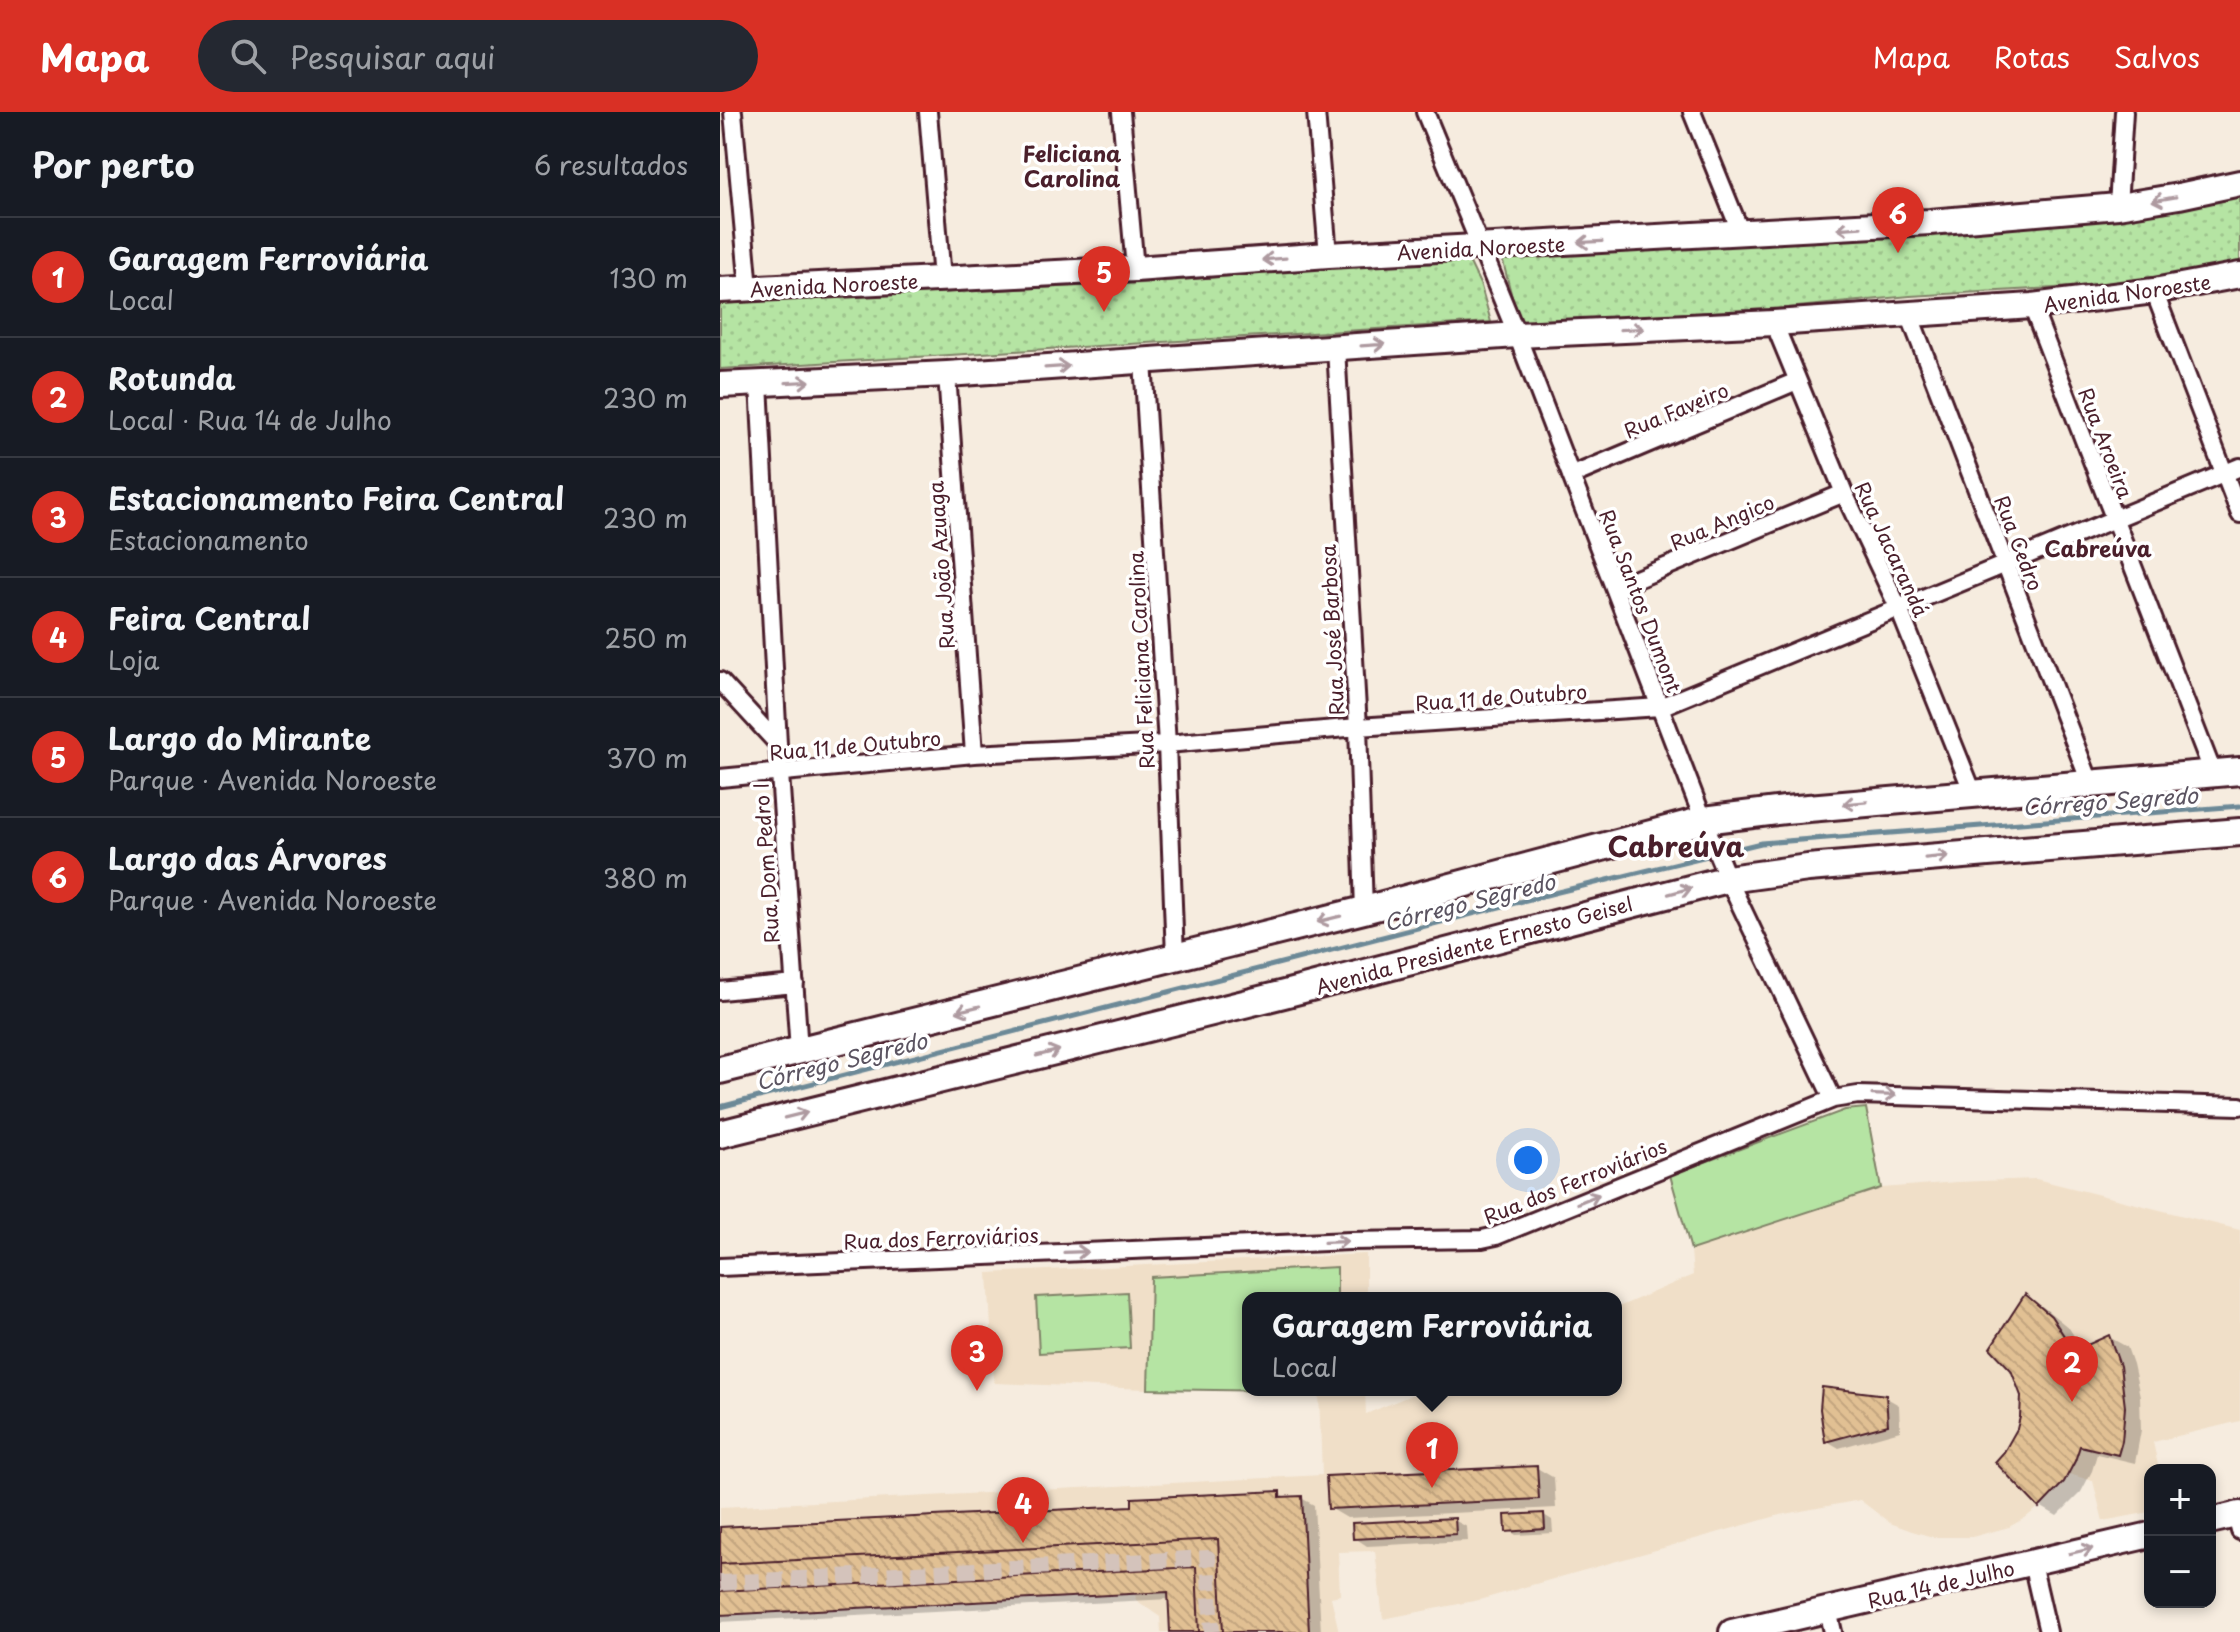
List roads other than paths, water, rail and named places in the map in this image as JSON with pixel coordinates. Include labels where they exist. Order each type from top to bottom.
[{"type":"main road","name":"Avenida Noroeste","points":[[720,290],[1930,222],[2118,206],[2240,183]]},
{"type":"main road","name":"Avenida Noroeste","points":[[720,385],[947,374],[1517,335],[1774,323],[2032,306],[2154,291],[2240,275]]},
{"type":"main road","points":[[720,1070],[1704,822],[1785,810],[2240,771]]},
{"type":"main road","name":"Avenida Presidente Ernesto Geisel","points":[[720,1134],[1284,994],[1727,876],[2240,832]]},
{"type":"main road","points":[[2216,1521],[2239,1520]]},
{"type":"main road","name":"Rua 14 de Julho","points":[[1732,1632],[1830,1621],[2032,1563],[2146,1536]]},
{"type":"street","points":[[733,112],[749,289]]},
{"type":"street","points":[[928,112],[942,279]]},
{"type":"street","points":[[1121,112],[1135,269]]},
{"type":"street","points":[[1316,112],[1328,255]]},
{"type":"street","name":"Rua Santos Dumont","points":[[1425,112],[1483,248],[1704,822],[1833,1099]]},
{"type":"street","points":[[1692,112],[1741,233]]},
{"type":"street","points":[[2118,206],[2124,112]]},
{"type":"street","points":[[2154,291],[2233,470],[2240,514]]},
{"type":"street","name":"Rua Aroeira","points":[[2032,306],[2213,773]]},
{"type":"street","name":"Rua Cedro","points":[[1909,314],[2091,785]]},
{"type":"street","name":"Rua Jacarandá","points":[[1774,323],[1844,493],[1899,609],[1973,793]]},
{"type":"street","name":"Rua José Barbosa","points":[[1336,348],[1358,727],[1364,910]]},
{"type":"street","name":"Rua Feliciana Carolina","points":[[1143,361],[1167,744],[1175,957]]},
{"type":"street","name":"Rua João Azuaga","points":[[947,374],[974,754]]},
{"type":"street","name":"Rua Faveiro","points":[[1571,476],[1797,381]]},
{"type":"street","name":"Rua Dom Pedro I","points":[[759,384],[779,771],[799,1051]]},
{"type":"street","name":"Rua 11 de Outubro","points":[[720,778],[974,754],[1167,744],[1358,727],[1660,707],[2233,470]]},
{"type":"street","name":"Rua Angico","points":[[1615,588],[1844,493]]},
{"type":"street","points":[[720,681],[778,744]]},
{"type":"street","points":[[720,991],[795,984]]},
{"type":"street","name":"Rua dos Ferroviários","points":[[720,1267],[1350,1241],[1482,1239],[1496,1236],[1833,1099],[1858,1095],[2240,1106]]},
{"type":"street","points":[[2032,1563],[2048,1632]]},
{"type":"waterway","name":"Córrego Segredo","points":[[720,1107],[1558,892],[1761,843],[2240,806]]},
{"type":"tunnel","points":[[720,1583],[1208,1558],[1212,1632]]},
{"type":"place","name":"Largo das Árvores","points":[[1898,253]]},
{"type":"place","name":"Largo do Mirante","points":[[1104,312]]},
{"type":"place","name":"Estacionamento Feira Central","points":[[977,1391]]},
{"type":"place","name":"Rotunda","points":[[2072,1402]]},
{"type":"place","name":"Garagem Ferroviária","points":[[1432,1488]]},
{"type":"place","name":"Feira Central","points":[[1023,1543]]},
{"type":"district","name":"Feliciana Carolina","points":[[1072,164]]},
{"type":"district","name":"Cabreúva","points":[[2098,547]]},
{"type":"district","name":"Cabreúva","points":[[1676,845]]}]
